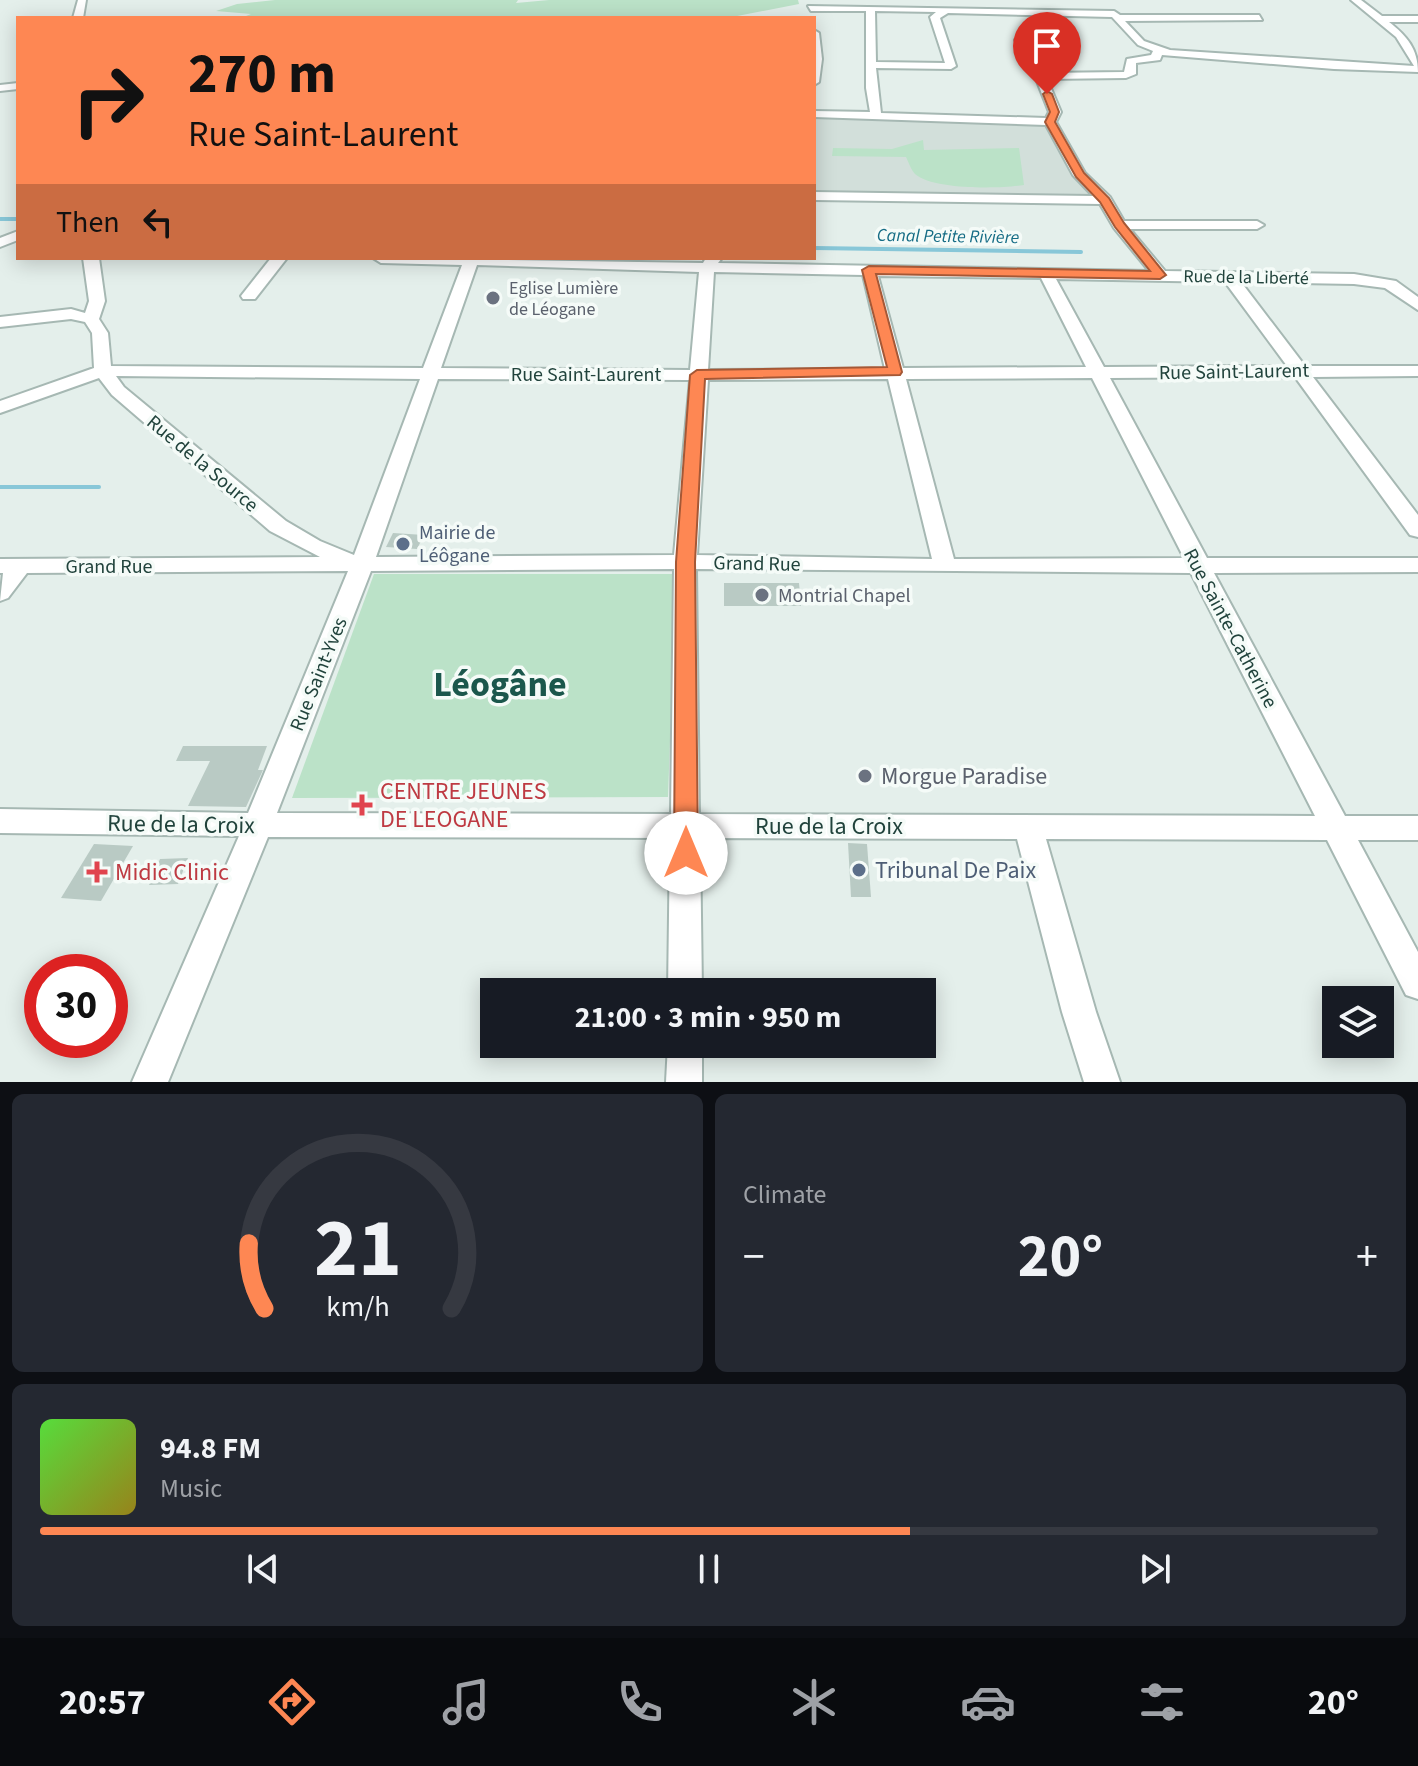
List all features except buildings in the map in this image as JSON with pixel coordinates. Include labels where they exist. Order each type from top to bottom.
[{"type":"street","points":[[1100,0],[1141,43],[1166,52]]},
{"type":"street","points":[[1040,76],[1126,75],[1132,72],[1131,61],[1156,58],[1157,52],[1334,66],[1417,63],[1400,35],[1355,0]]},
{"type":"street","points":[[811,9],[946,10],[980,5],[1117,16],[1259,18]]},
{"type":"street","points":[[870,8],[870,65],[876,115]]},
{"type":"street","points":[[870,65],[951,66],[935,17],[946,10]]},
{"type":"street","points":[[1378,19],[1418,19]]},
{"type":"street","points":[[1400,35],[1418,35]]},
{"type":"street","points":[[1018,42],[1040,76],[1055,112],[1050,122]]},
{"type":"street","points":[[816,114],[1050,122]]},
{"type":"street","points":[[1050,122],[1080,175],[1105,200],[1119,225],[1160,275]]},
{"type":"street","points":[[816,196],[1105,200]]},
{"type":"street","points":[[1119,225],[1257,225]]},
{"type":"street","points":[[91,260],[97,301],[91,319]]},
{"type":"street","points":[[249,296],[277,260]]},
{"type":"street","name":"Rue de la Liberté","points":[[441,260],[711,263],[869,270],[1354,279],[1390,284],[1418,305]]},
{"type":"street","name":"Rue Saint-Yves","points":[[150,1082],[258,825],[362,564],[428,373],[471,261]]},
{"type":"street","points":[[685,978],[685,562],[697,375],[711,263]]},
{"type":"street","points":[[869,270],[945,566]]},
{"type":"street","name":"Rue Sainte-Catherine","points":[[1045,272],[1418,984]]},
{"type":"street","points":[[1229,276],[1418,530]]},
{"type":"street","points":[[0,322],[71,314],[91,319],[100,333],[103,371]]},
{"type":"street","name":"Rue Saint-Laurent","points":[[0,407],[103,371],[697,375],[1418,371]]},
{"type":"street","name":"Rue de la Source","points":[[103,371],[118,391],[278,526],[312,546],[362,564]]},
{"type":"street","name":"Grand Rue","points":[[10,566],[685,562],[945,566],[1418,565]]},
{"type":"street","points":[[0,593],[10,566]]},
{"type":"street","name":"Rue de la Croix","points":[[0,821],[258,825],[1418,828]]},
{"type":"street","points":[[1028,827],[1079,1012],[1102,1082]]},
{"type":"street","points":[[684,1082],[685,1058]]},
{"type":"shaded area","points":[[816,117],[1049,123],[1096,197],[816,195]]},
{"type":"green space","points":[[275,0],[518,0],[516,3],[549,0],[798,0],[799,4],[737,16],[246,16],[251,14],[216,11],[237,4]]},
{"type":"green space","points":[[923,140],[924,150],[1019,148],[1024,185],[951,186],[915,174],[906,157],[832,156],[833,148],[892,149]]},
{"type":"green space","points":[[374,574],[676,574],[668,797],[292,798]]},
{"type":"waterway","name":"Canal Petite Rivière","points":[[0,219],[16,219]]},
{"type":"waterway","name":"Canal Petite Rivière","points":[[816,248],[1081,252]]},
{"type":"waterway","points":[[0,487],[99,487]]},
{"type":"place","name":"Eglise Lumière de Léogane","points":[[493,298]]},
{"type":"place","name":"Mairie de Léôgane","points":[[403,544]]},
{"type":"place","name":"Montrial Chapel","points":[[762,595]]},
{"type":"place","name":"Morgue Paradise","points":[[865,776]]},
{"type":"place","name":"CENTRE JEUNES DE LEOGANE","points":[[362,805]]},
{"type":"place","name":"Tribunal De Paix","points":[[859,870]]},
{"type":"place","name":"Midic Clinic","points":[[97,872]]},
{"type":"district","name":"Léogâne","points":[[500,683]]},
{"type":"route","points":[[686,853],[685,562],[697,375],[895,372],[869,270],[1160,275],[1119,225],[1105,200],[1080,175],[1050,122],[1055,112],[1047,94]]}]
